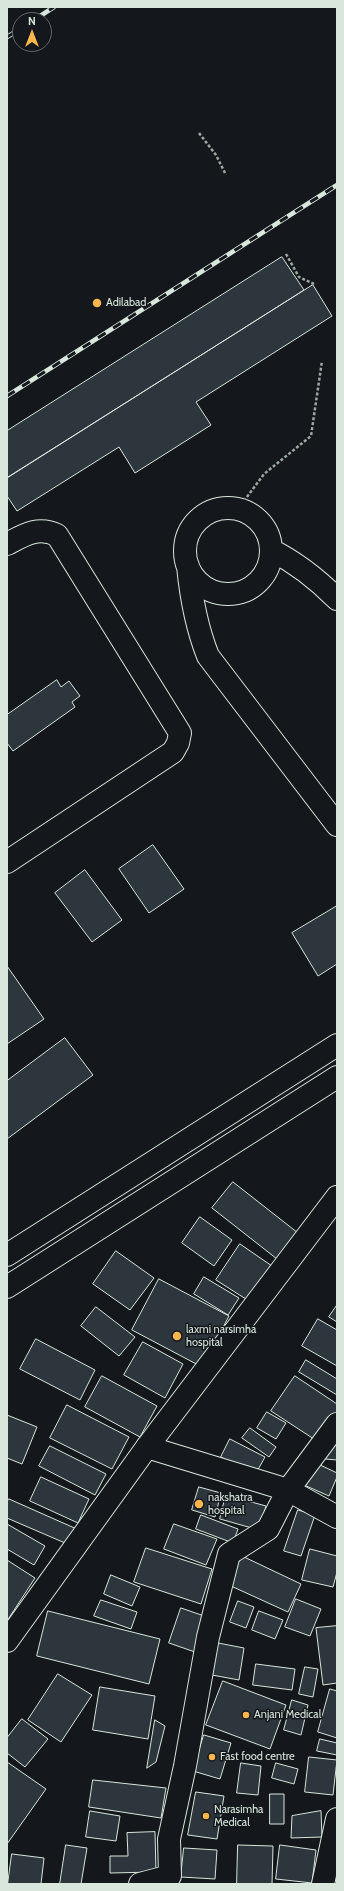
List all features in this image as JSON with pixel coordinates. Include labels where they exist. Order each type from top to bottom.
[{"type":"main road","points":[[188,566],[198,583],[207,589],[226,594],[236,593],[254,585],[262,578],[270,560],[270,540],[265,529],[258,520],[249,513],[238,509],[226,508],[215,510],[205,515],[196,523],[189,532],[185,555],[188,566],[194,611],[200,635],[208,656],[337,825]]},
{"type":"main road","points":[[7,544],[25,534],[34,531],[50,532],[58,535],[180,732],[178,744],[173,752],[7,862]]},
{"type":"main road","points":[[271,550],[301,567],[318,580],[337,600]]},
{"type":"main road","points":[[7,1255],[337,1045]]},
{"type":"main road","points":[[7,1288],[337,1077]]},
{"type":"main road","points":[[7,1641],[147,1447],[337,1197]]},
{"type":"main road","points":[[140,1884],[170,1876],[169,1839],[185,1766],[208,1637],[229,1554],[268,1528],[288,1490],[337,1424]]},
{"type":"main road","points":[[147,1447],[288,1490],[337,1518]]},
{"type":"main road","points":[[323,1884],[337,1818]]},
{"type":"path","points":[[199,133],[216,155],[226,175]]},
{"type":"path","points":[[286,254],[299,277],[314,284]]},
{"type":"path","points":[[238,509],[264,474],[311,436],[322,361]]},
{"type":"building","points":[[282,257],[304,290],[7,478],[7,431]]},
{"type":"building","points":[[313,285],[332,316],[196,402],[211,425],[135,473],[119,447],[17,511],[7,496],[7,478]]},
{"type":"building","points":[[57,680],[61,687],[69,681],[80,696],[72,702],[75,707],[13,751],[7,743],[7,715]]},
{"type":"building","points":[[153,845],[184,889],[149,913],[119,869]]},
{"type":"building","points":[[85,870],[122,920],[92,942],[55,893]]},
{"type":"building","points":[[337,906],[337,964],[318,976],[292,933]]},
{"type":"building","points":[[7,966],[44,1019],[7,1044]]},
{"type":"building","points":[[65,1038],[93,1075],[7,1139],[7,1081]]},
{"type":"building","points":[[233,1182],[298,1233],[277,1259],[212,1208]]},
{"type":"building","points":[[200,1217],[232,1240],[214,1266],[182,1243]]},
{"type":"building","points":[[240,1244],[272,1266],[249,1301],[216,1280]]},
{"type":"building","points":[[116,1251],[154,1278],[130,1310],[93,1284]]},
{"type":"building","points":[[204,1277],[239,1298],[228,1315],[194,1294]]},
{"type":"building","points":[[159,1279],[229,1316],[202,1367],[132,1330]]},
{"type":"building","points":[[337,1305],[337,1322],[329,1317]]},
{"type":"building","points":[[96,1307],[135,1337],[119,1356],[81,1326]]},
{"type":"building","points":[[318,1319],[337,1330],[337,1366],[302,1346]]},
{"type":"building","points":[[36,1339],[95,1370],[80,1400],[20,1369]]},
{"type":"building","points":[[143,1342],[183,1364],[165,1398],[124,1375]]},
{"type":"building","points":[[306,1360],[337,1379],[337,1395],[299,1372]]},
{"type":"building","points":[[102,1376],[157,1406],[140,1437],[85,1407]]},
{"type":"building","points":[[295,1376],[337,1404],[337,1417],[320,1443],[271,1411]]},
{"type":"building","points":[[67,1405],[129,1437],[112,1469],[50,1438]]},
{"type":"building","points":[[267,1412],[286,1423],[276,1439],[257,1428]]},
{"type":"building","points":[[7,1415],[37,1427],[22,1464],[7,1458]]},
{"type":"building","points":[[250,1428],[276,1447],[269,1457],[242,1438]]},
{"type":"building","points":[[337,1432],[337,1460],[325,1459]]},
{"type":"building","points":[[230,1439],[265,1457],[255,1475],[221,1457]]},
{"type":"building","points":[[50,1446],[106,1474],[95,1495],[39,1466]]},
{"type":"building","points":[[314,1462],[337,1473],[337,1477],[329,1496],[304,1485]]},
{"type":"building","points":[[41,1477],[89,1499],[78,1523],[30,1501]]},
{"type":"building","points":[[199,1487],[221,1493],[215,1517],[192,1510]]},
{"type":"building","points":[[226,1495],[266,1506],[259,1530],[220,1519]]},
{"type":"building","points":[[9,1499],[79,1530],[72,1546],[7,1518],[7,1502]]},
{"type":"building","points":[[298,1510],[315,1515],[301,1556],[284,1551]]},
{"type":"building","points":[[201,1515],[238,1529],[233,1543],[196,1529]]},
{"type":"building","points":[[7,1524],[45,1546],[34,1565],[7,1549]]},
{"type":"building","points":[[174,1524],[217,1539],[206,1565],[164,1549]]},
{"type":"building","points":[[146,1548],[212,1569],[201,1604],[134,1582]]},
{"type":"building","points":[[310,1549],[337,1556],[337,1572],[333,1587],[302,1580]]},
{"type":"building","points":[[242,1556],[301,1584],[288,1612],[231,1586],[234,1572]]},
{"type":"building","points":[[7,1560],[35,1578],[7,1621]]},
{"type":"building","points":[[111,1575],[140,1587],[132,1606],[104,1594]]},
{"type":"building","points":[[296,1599],[321,1609],[310,1636],[285,1627]]},
{"type":"building","points":[[101,1600],[137,1612],[131,1629],[94,1616]]},
{"type":"building","points":[[238,1601],[254,1607],[246,1628],[230,1622]]},
{"type":"building","points":[[181,1608],[207,1617],[195,1652],[169,1643]]},
{"type":"building","points":[[48,1611],[160,1639],[149,1684],[37,1656]]},
{"type":"building","points":[[259,1611],[283,1620],[275,1639],[252,1630]]},
{"type":"building","points":[[337,1626],[337,1683],[323,1685],[316,1628]]},
{"type":"building","points":[[218,1643],[244,1648],[239,1680],[212,1675]]},
{"type":"building","points":[[256,1664],[295,1669],[292,1690],[253,1685]]},
{"type":"building","points":[[305,1667],[318,1669],[313,1697],[299,1694]]},
{"type":"building","points":[[58,1674],[92,1695],[61,1742],[28,1720]]},
{"type":"building","name":"Anjani Medical","points":[[223,1681],[286,1705],[270,1749],[206,1725]]},
{"type":"building","points":[[100,1687],[155,1696],[148,1739],[93,1730]]},
{"type":"building","points":[[330,1689],[337,1691],[337,1738],[318,1732]]},
{"type":"building","points":[[292,1700],[308,1705],[301,1735],[284,1730]]},
{"type":"building","points":[[22,1719],[48,1739],[25,1767],[7,1753],[7,1738]]},
{"type":"building","points":[[155,1720],[165,1726],[156,1762],[147,1768]]},
{"type":"building","name":"Fast food centre","points":[[204,1735],[231,1743],[220,1779],[193,1771]]},
{"type":"building","points":[[320,1739],[337,1743],[337,1755],[317,1751]]},
{"type":"building","points":[[309,1757],[337,1760],[333,1795],[305,1792]]},
{"type":"building","points":[[7,1762],[46,1789],[7,1844]]},
{"type":"building","points":[[241,1763],[261,1766],[258,1795],[237,1793]]},
{"type":"building","points":[[276,1763],[298,1769],[294,1784],[272,1778]]},
{"type":"building","points":[[93,1780],[166,1788],[161,1818],[89,1807]]},
{"type":"building","name":"Narasimha Medical","points":[[196,1792],[224,1796],[217,1839],[188,1835]]},
{"type":"building","points":[[270,1794],[284,1794],[284,1824],[270,1824]]},
{"type":"building","points":[[90,1811],[120,1816],[116,1841],[86,1837]]},
{"type":"building","points":[[321,1811],[322,1837],[291,1838],[292,1816]]},
{"type":"building","points":[[155,1832],[156,1872],[110,1873],[110,1856],[128,1856],[127,1833]]},
{"type":"building","points":[[66,1845],[87,1848],[81,1884],[60,1884]]},
{"type":"building","points":[[238,1845],[273,1846],[272,1884],[237,1884]]},
{"type":"building","points":[[280,1845],[316,1850],[312,1883],[276,1879]]},
{"type":"building","points":[[184,1848],[217,1850],[215,1879],[181,1877]]},
{"type":"building","points":[[12,1854],[44,1858],[41,1884],[8,1884]]},
{"type":"railway","points":[[46,12],[54,7]]},
{"type":"railway","points":[[7,37],[12,34]]},
{"type":"railway","points":[[7,396],[337,185]]},
{"type":"place","name":"Adilabad","points":[[97,303]]},
{"type":"place","name":"laxmi narsimha hospital","points":[[177,1336]]},
{"type":"place","name":"nakshatra hospital","points":[[199,1504]]},
{"type":"place","name":"Anjani Medical","points":[[246,1715]]},
{"type":"place","name":"Fast food centre","points":[[212,1757]]},
{"type":"place","name":"Narasimha Medical","points":[[206,1816]]}]
